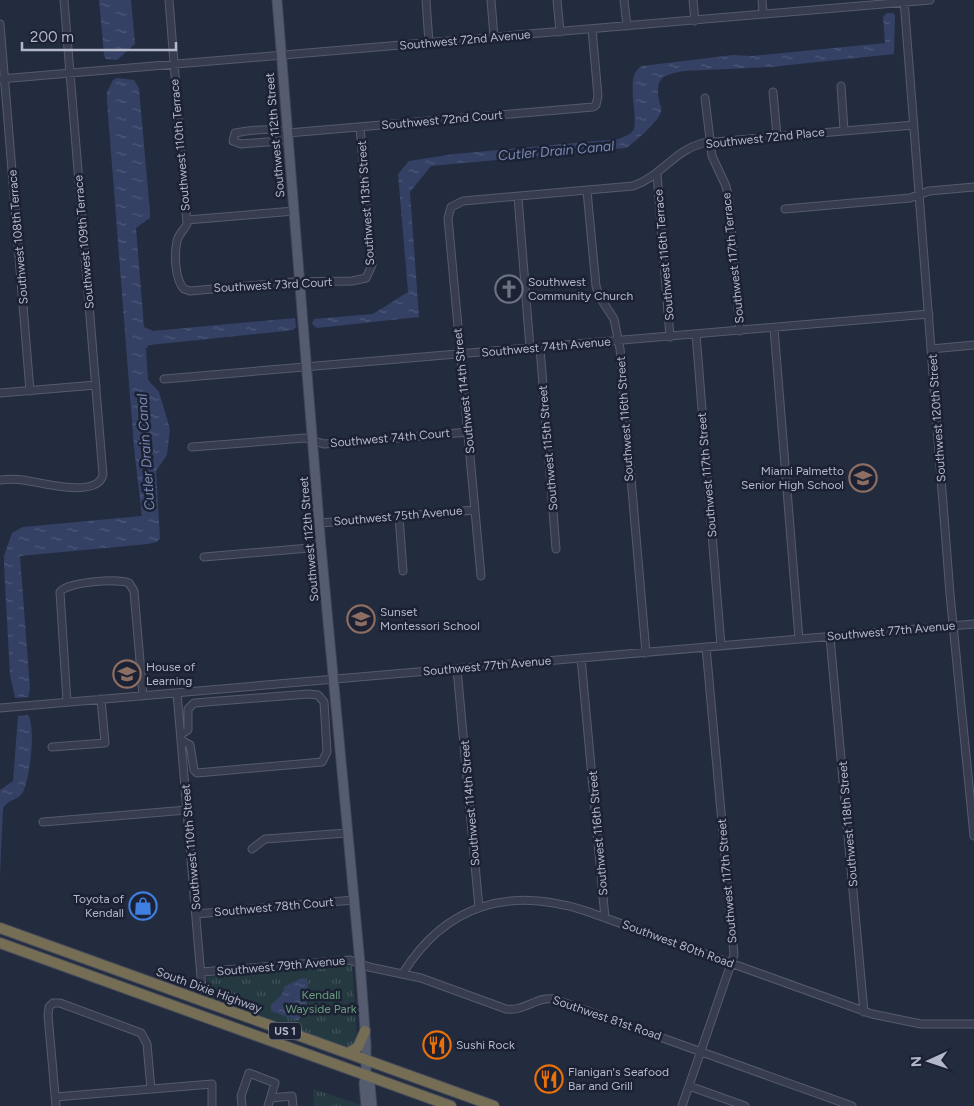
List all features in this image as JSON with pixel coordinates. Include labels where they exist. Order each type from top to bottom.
[{"type":"highway","name":"South Dixie Highway","points":[[0,928],[494,1106]]},
{"type":"highway","name":"US 1","points":[[0,943],[451,1106]]},
{"type":"highway","points":[[204,1001],[204,1017]]},
{"type":"highway","points":[[348,1053],[358,1047],[365,1031]]},
{"type":"main road","name":"Southwest 112th Street","points":[[277,0],[306,367],[360,963],[365,1031],[366,1075],[364,1083],[366,1106]]},
{"type":"main road","name":"Southwest 112th Street","points":[[366,1075],[370,1086],[372,1106]]},
{"type":"street","name":"Southwest 109th Terrace","points":[[0,480],[18,479],[63,487],[91,485],[102,478],[64,0]]},
{"type":"street","name":"Southwest 110th Terrace","points":[[170,0],[187,220],[187,224],[178,237],[176,245],[178,280],[181,287]]},
{"type":"street","points":[[426,0],[429,43]]},
{"type":"street","points":[[491,0],[494,37]]},
{"type":"street","points":[[557,0],[560,32]]},
{"type":"street","points":[[624,0],[627,26]]},
{"type":"street","points":[[693,0],[695,21]]},
{"type":"street","points":[[762,0],[763,14]]},
{"type":"street","points":[[832,0],[832,9]]},
{"type":"street","name":"Southwest 72nd Avenue","points":[[2,79],[930,0]]},
{"type":"street","name":"Southwest 120th Street","points":[[904,1],[953,626],[974,836]]},
{"type":"street","name":"Southwest 108th Terrace","points":[[0,24],[2,79],[30,391]]},
{"type":"street","name":"Southwest 72nd Court","points":[[288,133],[280,141],[241,144],[233,141],[235,133],[242,132],[279,129],[288,133],[588,108],[596,105],[598,90],[592,29]]},
{"type":"street","points":[[841,86],[844,130]]},
{"type":"street","points":[[773,92],[777,136]]},
{"type":"street","name":"Southwest 117th Terrace","points":[[705,98],[712,156],[726,186],[729,201],[740,331]]},
{"type":"street","name":"Southwest 72nd Place","points":[[451,207],[463,201],[634,186],[657,174],[682,151],[710,142],[914,124]]},
{"type":"street","name":"Southwest 113th Street","points":[[360,127],[372,265],[366,278]]},
{"type":"street","name":"Southwest 116th Terrace","points":[[657,174],[670,337]]},
{"type":"street","points":[[785,209],[910,198],[929,191],[974,188]]},
{"type":"street","name":"Southwest 116th Street","points":[[587,191],[596,286],[599,296],[614,319],[618,341],[646,653]]},
{"type":"street","points":[[518,197],[530,348]]},
{"type":"street","name":"Southwest 114th Street","points":[[451,207],[448,218],[469,432],[480,576]]},
{"type":"street","points":[[187,220],[294,211]]},
{"type":"street","name":"Southwest 73rd Court","points":[[181,287],[190,291],[300,282],[352,281],[366,278]]},
{"type":"street","name":"Southwest 74th Avenue","points":[[164,379],[929,314]]},
{"type":"street","points":[[774,328],[799,639]]},
{"type":"street","name":"Southwest 117th Street","points":[[696,334],[721,646]]},
{"type":"street","points":[[931,349],[974,345]]},
{"type":"street","name":"Southwest 115th Street","points":[[540,348],[556,549]]},
{"type":"street","points":[[0,393],[96,385]]},
{"type":"street","name":"Southwest 74th Court","points":[[192,447],[305,438],[324,444],[469,432]]},
{"type":"street","name":"Southwest 75th Avenue","points":[[320,523],[475,510]]},
{"type":"street","points":[[399,516],[403,571]]},
{"type":"street","points":[[204,557],[322,547]]},
{"type":"street","points":[[67,702],[59,597],[63,588],[70,585],[119,580],[130,583],[134,591],[142,696]]},
{"type":"street","name":"Southwest 77th Avenue","points":[[0,708],[974,624]]},
{"type":"street","name":"Southwest 118th Street","points":[[830,637],[864,1012]]},
{"type":"street","name":"Southwest 117th Street","points":[[682,1106],[732,963],[733,937],[706,647]]},
{"type":"street","name":"Southwest 116th Street","points":[[581,658],[605,918]]},
{"type":"street","name":"Southwest 114th Street","points":[[457,669],[479,908]]},
{"type":"street","name":"Southwest 110th Street","points":[[177,693],[204,1001]]},
{"type":"street","points":[[308,694],[318,695],[324,702],[327,752],[322,762],[199,773],[194,770],[190,745],[181,737],[189,728],[188,709],[194,703],[308,694]]},
{"type":"street","points":[[52,747],[105,742],[101,699]]},
{"type":"street","points":[[183,758],[192,760]]},
{"type":"street","points":[[43,822],[187,810]]},
{"type":"street","points":[[252,849],[265,839],[347,832]]},
{"type":"street","name":"Southwest 80th Road","points":[[403,973],[419,950],[436,933],[459,917],[479,908],[513,900],[541,899],[566,904],[864,1012],[915,1023],[974,1024]]},
{"type":"street","name":"Southwest 78th Court","points":[[196,914],[353,900]]},
{"type":"street","name":"Southwest 79th Avenue","points":[[202,972],[350,960],[360,963]]},
{"type":"street","name":"Southwest 81st Road","points":[[360,963],[403,973],[510,1010],[518,1009],[541,998],[554,999],[852,1106]]},
{"type":"street","points":[[56,1106],[48,1015],[50,1005],[60,1003],[135,1030],[144,1037],[147,1047],[151,1090]]},
{"type":"street","points":[[242,1106],[241,1096],[249,1073],[275,1083],[268,1106]]},
{"type":"street","points":[[56,1097],[212,1086]]},
{"type":"street","points":[[212,1086],[212,1106]]},
{"type":"street","points":[[212,1086],[215,1091],[216,1106]]},
{"type":"street","points":[[689,1086],[745,1106]]},
{"type":"street","points":[[271,1098],[292,1096],[293,1106]]},
{"type":"green space","name":"Kendall Wayside Park","points":[[352,965],[357,1039],[355,1044],[348,1048],[208,998],[207,977]]},
{"type":"green space","points":[[313,1089],[362,1105],[362,1106],[314,1106]]},
{"type":"water","points":[[99,0],[131,0],[135,44],[117,60],[106,59],[104,55]]},
{"type":"water","name":"Cutler Drain Canal","points":[[887,13],[895,15],[894,54],[771,67],[684,71],[662,78],[658,87],[661,109],[659,116],[646,132],[626,148],[431,166],[410,192],[419,317],[317,328],[312,324],[314,319],[373,314],[408,292],[398,174],[409,161],[454,154],[619,139],[630,134],[634,129],[634,77],[642,66],[733,55],[752,56],[885,43],[883,17]]},
{"type":"water","name":"Cutler Drain Canal","points":[[117,78],[134,80],[139,88],[150,213],[150,218],[136,228],[144,327],[153,331],[295,318],[296,327],[293,330],[149,345],[146,349],[148,380],[159,392],[170,429],[167,455],[156,471],[160,538],[157,542],[148,544],[20,556],[30,689],[28,697],[15,698],[10,675],[4,566],[4,556],[12,533],[23,527],[142,516],[134,448],[107,101],[107,92],[113,80]]},
{"type":"water","points":[[28,715],[32,730],[32,741],[28,776],[21,795],[7,803],[3,809],[0,875],[0,790],[13,781],[18,716]]},
{"type":"water","points":[[302,978],[307,981],[308,997],[298,1021],[271,1011],[271,1005],[282,994],[285,986]]},
{"type":"place","name":"Southwest Community Church","points":[[509,289]]},
{"type":"place","name":"Miami Palmetto Senior High School","points":[[863,478]]},
{"type":"place","name":"Sunset Montessori School","points":[[361,619]]},
{"type":"place","name":"House of Learning","points":[[127,674]]},
{"type":"place","name":"Toyota of Kendall","points":[[143,906]]},
{"type":"place","name":"Sushi Rock","points":[[437,1045]]},
{"type":"place","name":"Flanigan's Seafood Bar and Grill","points":[[549,1079]]}]
